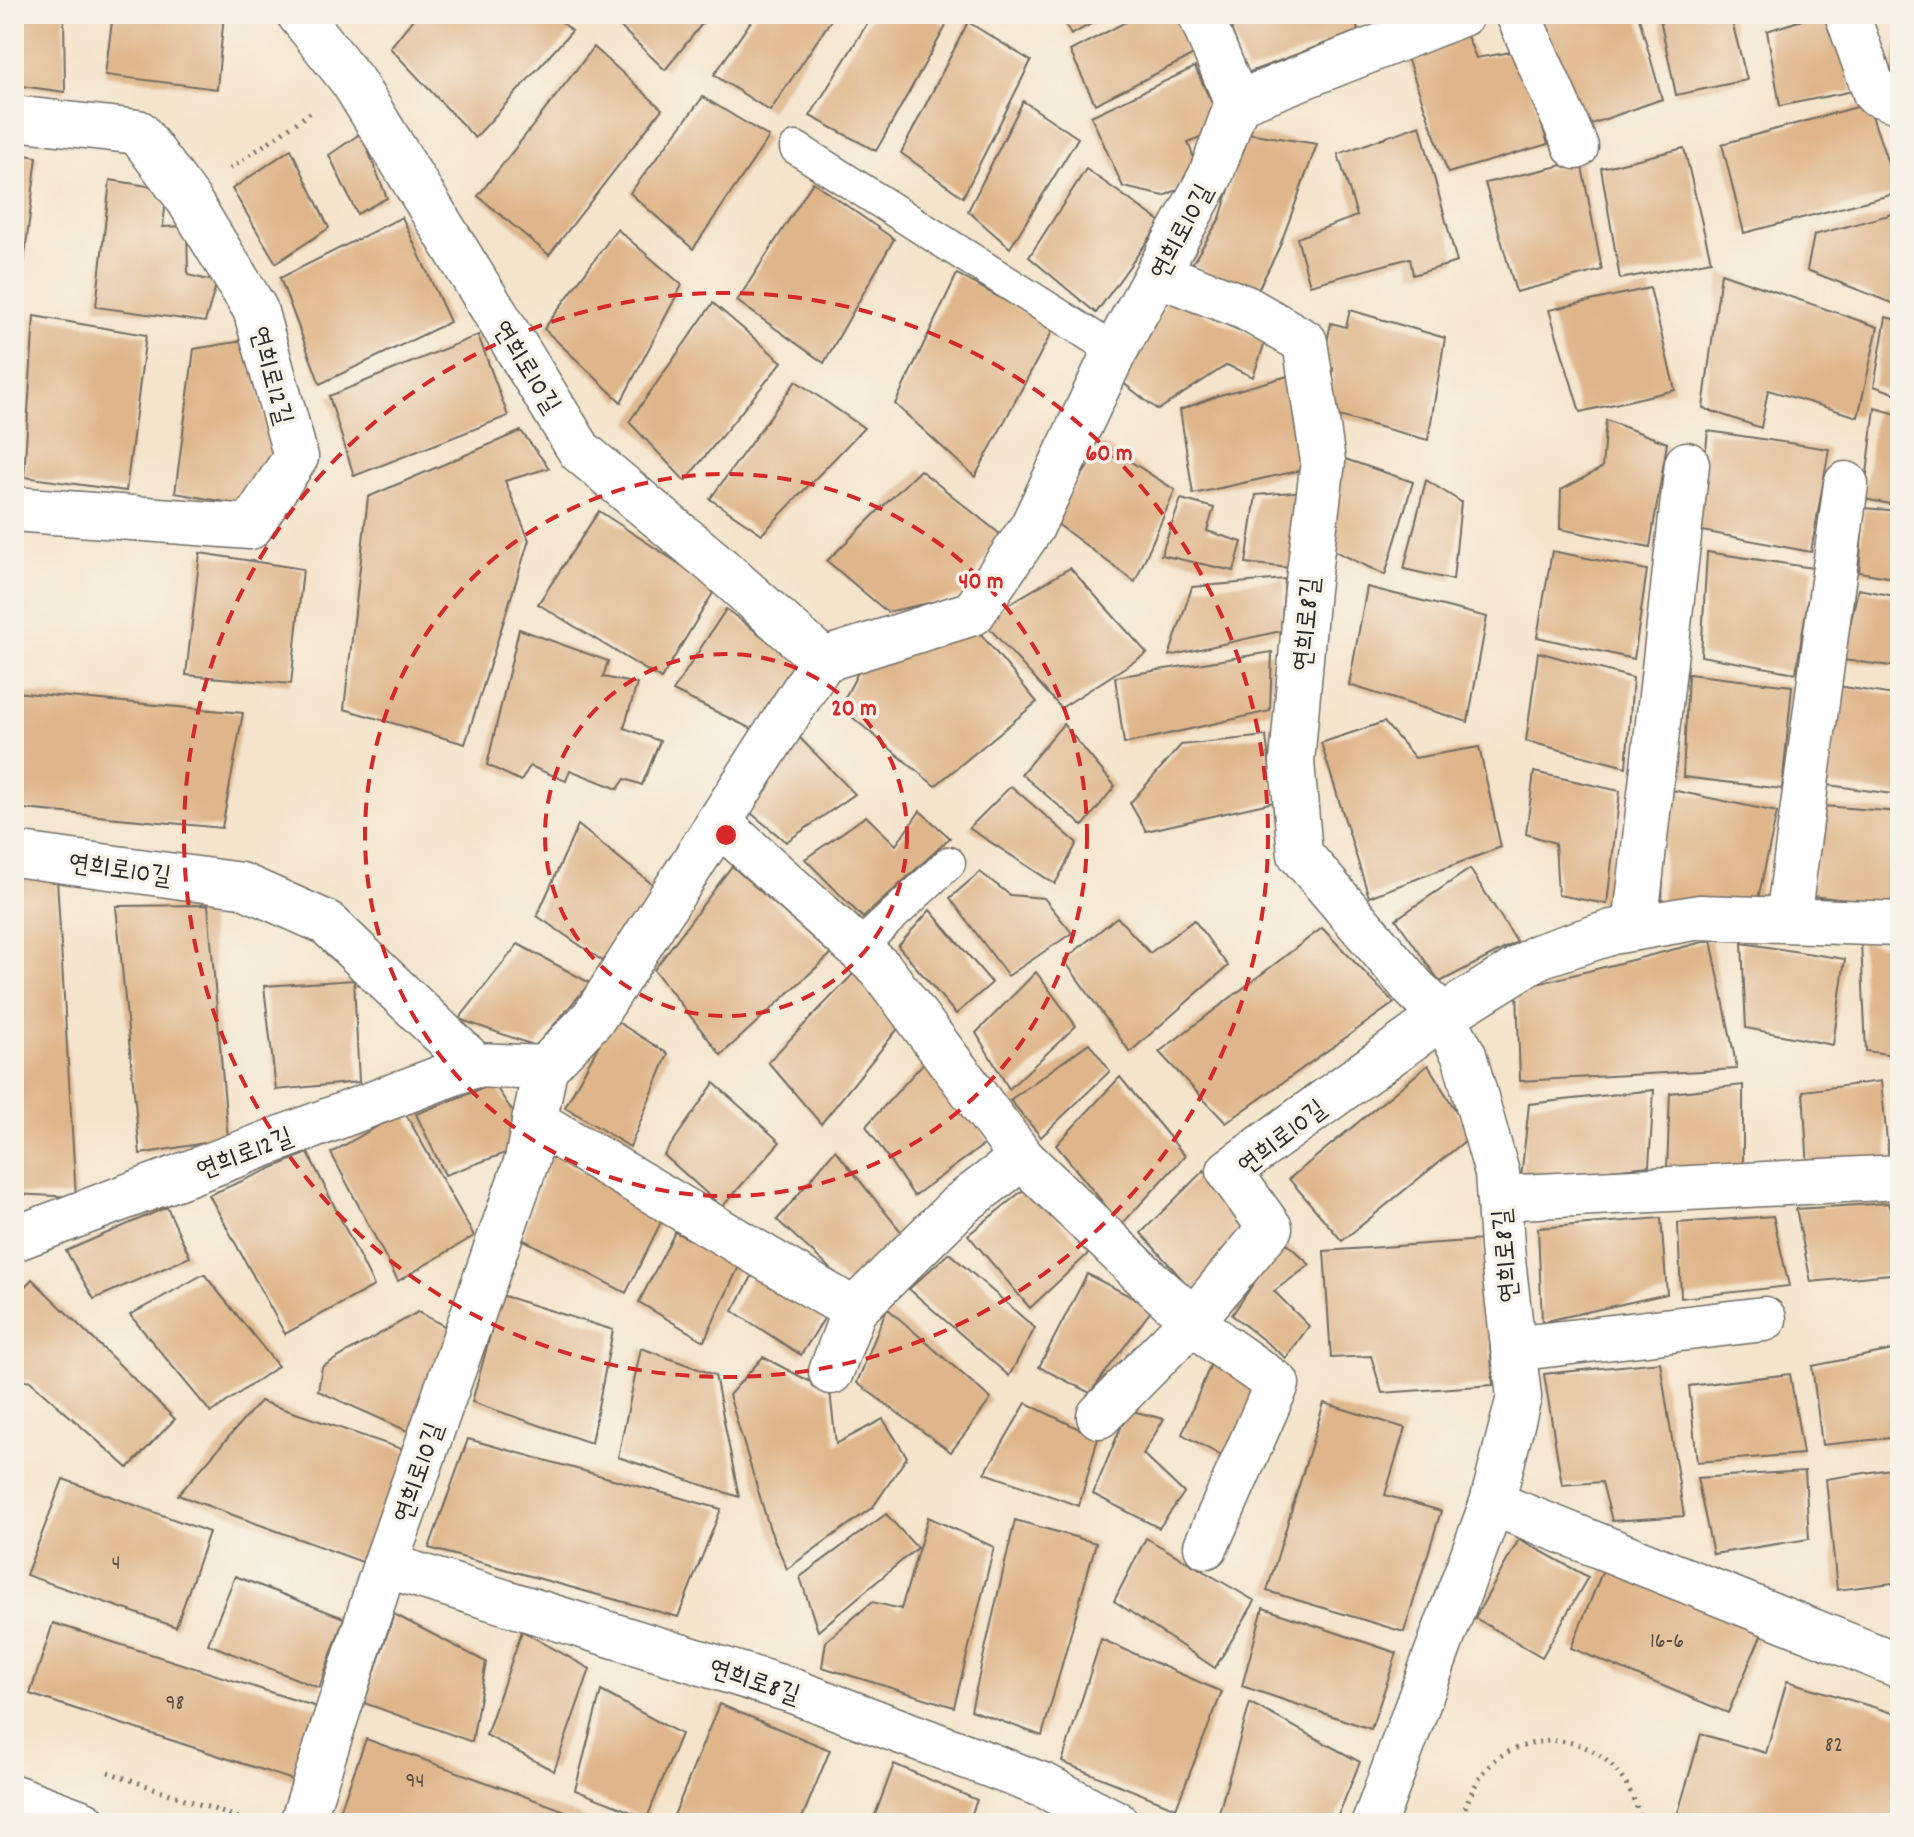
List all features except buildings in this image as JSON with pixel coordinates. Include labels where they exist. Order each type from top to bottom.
[{"type":"street","name":"연희로10길","points":[[299,14],[353,82],[580,451],[714,563],[823,660],[973,613],[1032,527],[1113,355],[1210,177],[1237,103]]},
{"type":"street","points":[[1200,14],[1237,103],[1462,14]]},
{"type":"street","points":[[1518,14],[1576,147]]},
{"type":"street","points":[[1847,14],[1875,93],[1900,102]]},
{"type":"street","name":"연희로12길","points":[[14,118],[138,132],[188,199],[255,309],[296,457],[250,527],[14,509]]},
{"type":"street","name":"연희로8길","points":[[1157,274],[1246,308],[1305,342],[1323,461],[1307,589],[1292,762],[1300,854],[1414,988],[1443,1016],[1464,1055],[1497,1173],[1503,1260],[1519,1397],[1492,1503],[1374,1823]]},
{"type":"street","points":[[1635,928],[1687,464]]},
{"type":"street","points":[[1788,919],[1846,484]]},
{"type":"street","points":[[475,1065],[545,1068],[594,1017],[823,660]]},
{"type":"street","points":[[718,822],[881,969],[1022,1158],[1220,1344],[1277,1384],[1206,1546]]},
{"type":"street","name":"연희로10길","points":[[14,854],[241,885],[327,923],[475,1065]]},
{"type":"street","points":[[1443,1016],[1539,956],[1612,932],[1700,917],[1900,924]]},
{"type":"street","name":"연희로10길","points":[[1099,1416],[1193,1320],[1270,1228],[1229,1171],[1443,1016]]},
{"type":"street","name":"연희로12길","points":[[14,1239],[475,1065]]},
{"type":"street","name":"연희로10길","points":[[302,1823],[385,1565],[527,1160],[545,1068]]},
{"type":"street","points":[[534,1121],[854,1310]]},
{"type":"street","points":[[831,1372],[854,1310],[961,1204],[1022,1158]]},
{"type":"street","points":[[1499,1198],[1900,1177]]},
{"type":"street","points":[[1513,1349],[1764,1319]]},
{"type":"street","points":[[1492,1503],[1900,1666]]},
{"type":"street","name":"연희로8길","points":[[385,1565],[793,1691],[1045,1786],[1116,1823]]},
{"type":"street","points":[[14,1797],[84,1823]]},
{"type":"lane","points":[[796,148],[1101,342],[1113,355]]},
{"type":"lane","points":[[858,948],[949,863]]},
{"type":"path","points":[[188,199],[353,82]]},
{"type":"path","points":[[1460,1823],[1474,1786],[1492,1763],[1514,1749],[1539,1742],[1571,1742],[1600,1754],[1621,1775],[1636,1801],[1641,1823]]},
{"type":"path","points":[[97,1767],[254,1823]]}]
